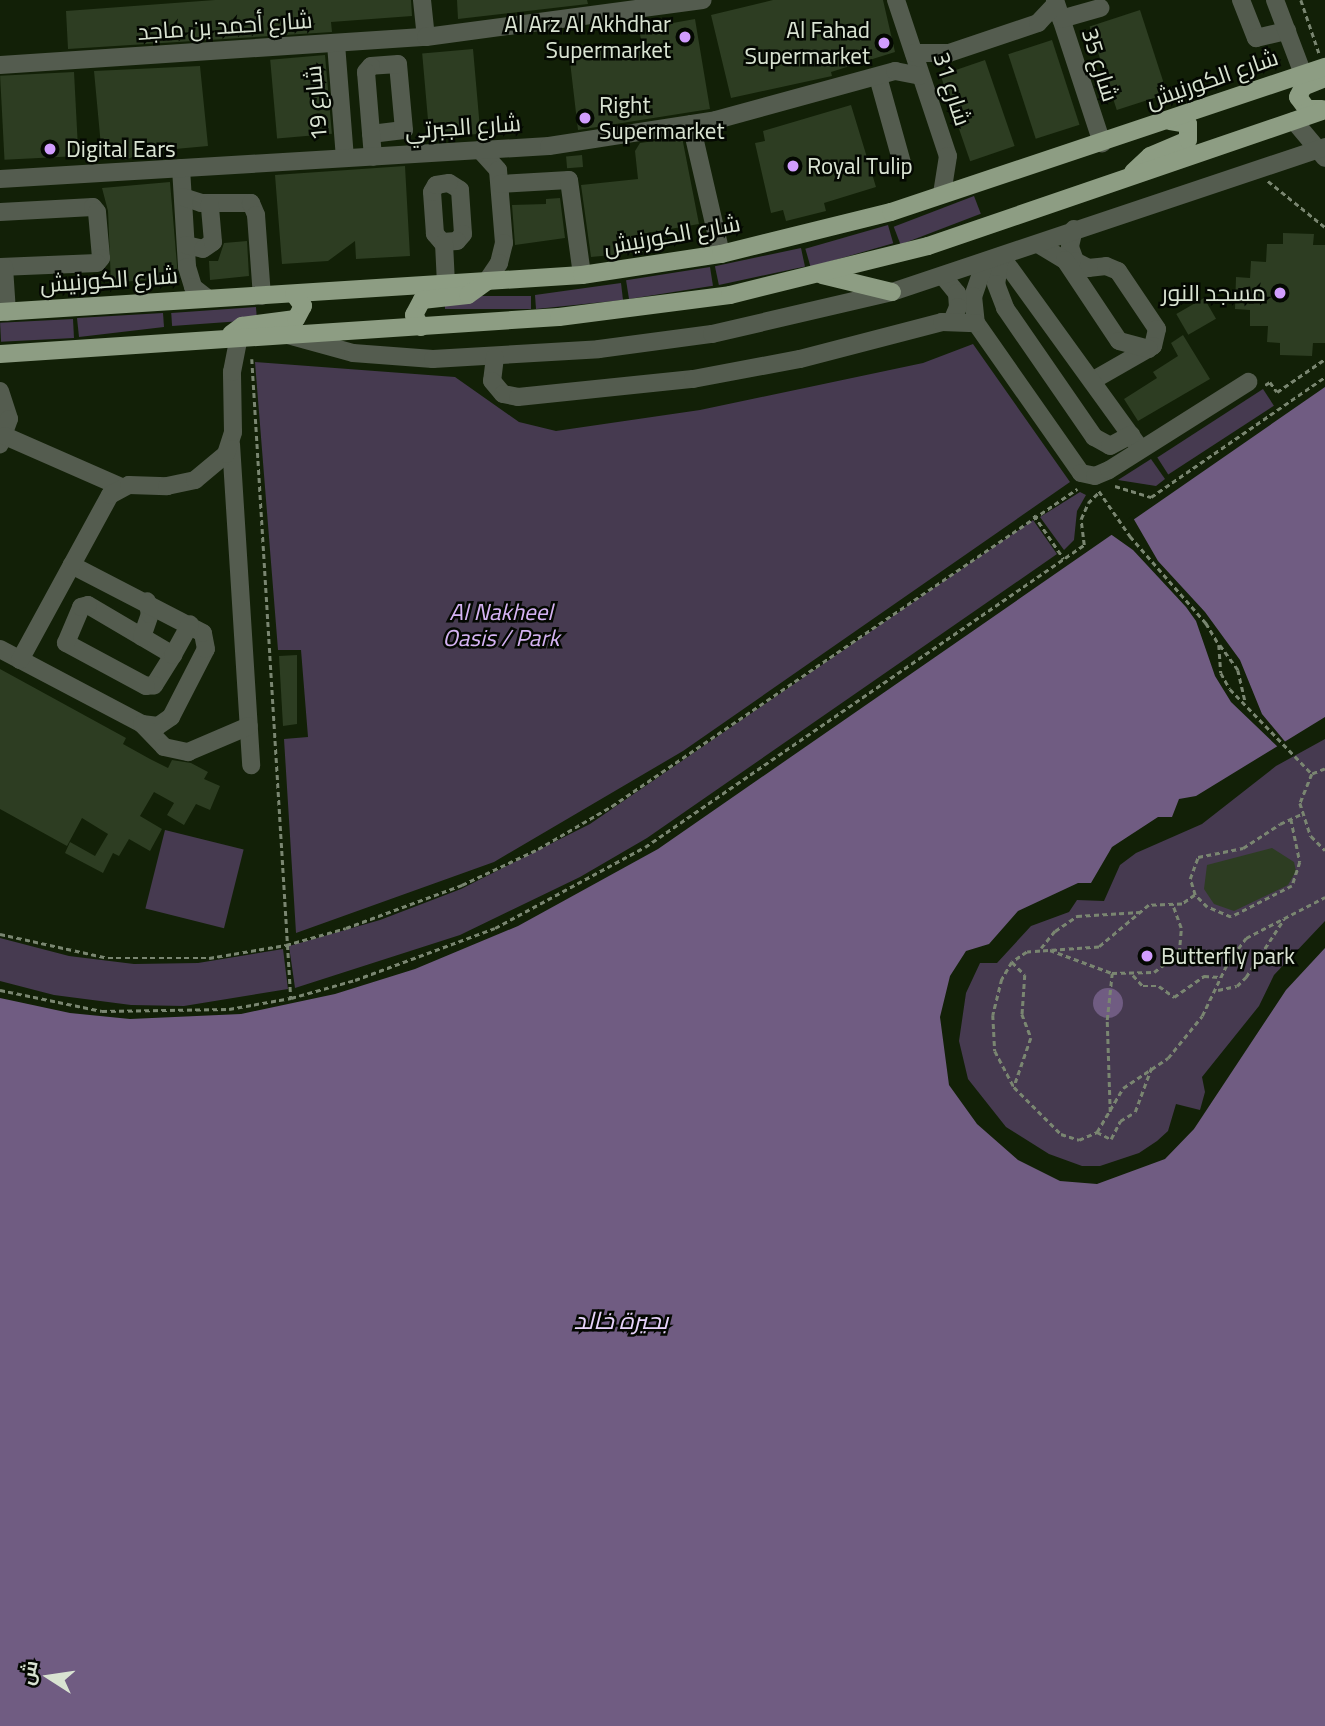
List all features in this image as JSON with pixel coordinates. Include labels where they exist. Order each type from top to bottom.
[{"type":"main road","name":"شارع الكورنيش","points":[[3,312],[582,275],[721,254],[853,223],[1303,75],[1325,71]]},
{"type":"main road","points":[[1325,71],[1303,87],[1298,97],[1307,109],[1325,110]]},
{"type":"main road","points":[[0,354],[616,312],[822,275],[928,246],[1325,110]]},
{"type":"main road","points":[[1131,175],[1150,156],[1191,137],[1185,122],[1159,123]]},
{"type":"main road","points":[[822,275],[892,292]]},
{"type":"main road","points":[[421,327],[414,315],[422,300],[468,295],[486,281]]},
{"type":"main road","points":[[240,337],[243,326],[296,319],[303,306],[294,294]]},
{"type":"street","points":[[422,0],[426,37]]},
{"type":"street","name":"شارع أحمد بن ماجد","points":[[0,65],[426,37],[704,0]]},
{"type":"street","name":"شارع 31","points":[[896,0],[948,156],[942,195]]},
{"type":"street","points":[[1241,0],[1256,38],[1287,31]]},
{"type":"street","points":[[1275,0],[1303,75]]},
{"type":"street","points":[[914,53],[950,53],[1046,18],[1057,8],[1100,8]]},
{"type":"street","name":"شارع 35","points":[[1057,8],[1102,143]]},
{"type":"street","name":"شارع 19","points":[[336,44],[345,158]]},
{"type":"street","name":"شارع الجبرتي","points":[[0,179],[566,144],[691,124],[902,70],[920,76]]},
{"type":"street","points":[[878,76],[902,163]]},
{"type":"street","points":[[288,335],[379,356],[495,357],[712,334],[892,292],[1260,167],[1323,151],[1294,121]]},
{"type":"street","points":[[691,124],[721,254]]},
{"type":"street","points":[[371,134],[373,157]]},
{"type":"street","points":[[481,150],[495,164],[500,184],[503,250],[486,281]]},
{"type":"street","points":[[181,168],[190,281],[207,298]]},
{"type":"street","points":[[500,184],[569,180],[582,275]]},
{"type":"street","points":[[183,197],[210,204],[239,200],[254,208],[262,296]]},
{"type":"street","points":[[186,245],[203,249],[213,242],[210,204]]},
{"type":"street","points":[[0,212],[93,207],[97,212],[101,255],[97,263],[2,267],[3,312]]},
{"type":"street","points":[[1071,264],[1070,247],[1074,229]]},
{"type":"street","points":[[444,243],[446,284]]},
{"type":"street","points":[[1030,246],[1055,251],[1071,264],[1086,293],[1119,341],[1118,367]]},
{"type":"street","points":[[1022,280],[1030,246]]},
{"type":"street","points":[[995,258],[1022,280],[1136,442]]},
{"type":"street","points":[[995,258],[973,296],[976,323],[1081,473],[1102,474],[1136,442]]},
{"type":"street","points":[[995,258],[996,284],[1005,308],[1098,442],[1110,446],[1136,442],[1253,385]]},
{"type":"street","points":[[1071,264],[1094,268],[1106,266],[1118,271],[1155,324],[1156,341],[1149,349],[1092,381]]},
{"type":"street","points":[[1086,293],[1094,268]]},
{"type":"street","points":[[943,276],[957,293],[958,307],[952,321]]},
{"type":"street","points":[[495,357],[492,381],[503,394],[518,397],[740,371],[952,321],[976,323]]},
{"type":"street","points":[[240,337],[232,372],[231,444],[251,765]]},
{"type":"street","points":[[1119,341],[1149,349]]},
{"type":"street","points":[[0,391],[8,411],[2,440],[121,487],[195,480],[212,470],[231,444]]},
{"type":"street","points":[[20,660],[104,505],[121,487]]},
{"type":"street","points":[[72,565],[190,624],[206,640],[203,657],[171,717],[158,726],[142,724]]},
{"type":"street","points":[[142,637],[150,614],[147,601]]},
{"type":"street","points":[[173,654],[84,605],[64,638],[149,687],[173,654],[190,624]]},
{"type":"street","points":[[0,649],[142,724],[164,747],[188,752],[248,726]]},
{"type":"path","points":[[1301,0],[1325,71]]},
{"type":"path","points":[[1260,167],[1285,199],[1325,228]]},
{"type":"path","points":[[240,337],[291,998]]},
{"type":"path","points":[[1253,385],[1270,382],[1277,392],[1325,359]]},
{"type":"path","points":[[1090,489],[1122,486],[1152,497],[1325,377]]},
{"type":"path","points":[[0,990],[72,1007],[134,1012],[208,1010],[291,998],[457,944],[609,869],[1084,545],[1081,519],[1103,485]]},
{"type":"path","points":[[0,934],[58,950],[133,960],[209,958],[286,945],[435,896],[564,835],[648,783],[1069,491],[1082,489]]},
{"type":"path","points":[[1098,489],[1120,523],[1190,603],[1238,670],[1244,701]]},
{"type":"path","points":[[1034,515],[1064,559]]},
{"type":"path","points":[[1219,645],[1221,673],[1311,774]]},
{"type":"path","points":[[1325,769],[1311,774],[1302,791],[1301,814],[1311,836],[1325,850]]},
{"type":"path","points":[[1291,819],[1300,862],[1292,886],[1231,917],[1207,907],[1195,895],[1190,879],[1198,857],[1244,848],[1291,819],[1301,814]]},
{"type":"path","points":[[1047,949],[1099,947],[1149,905],[1173,905],[1195,895]]},
{"type":"path","points":[[1140,912],[1077,916],[1055,931],[1041,948],[1012,962],[995,997],[992,1035],[1000,1064],[1014,1087],[1061,1134],[1079,1140],[1097,1132],[1111,1113],[1123,1088],[1154,1063],[1168,1058],[1186,1038],[1217,990],[1220,977],[1246,938],[1325,897]]},
{"type":"path","points":[[1041,948],[1112,973],[1154,972],[1179,953],[1181,929],[1173,905]]},
{"type":"path","points":[[1217,990],[1237,986],[1246,977],[1284,919]]},
{"type":"path","points":[[1012,962],[1025,975],[1022,1014],[1031,1038],[1014,1087]]},
{"type":"path","points":[[1111,1113],[1107,1097],[1107,1020],[1112,973]]},
{"type":"path","points":[[1133,974],[1143,986],[1159,986],[1174,997],[1204,976],[1220,977]]},
{"type":"path","points":[[1097,1132],[1111,1139],[1120,1121],[1135,1112],[1154,1063]]},
{"type":"green space","points":[[974,196],[981,214],[901,245],[894,227]]},
{"type":"green space","points":[[888,225],[893,243],[811,267],[805,249]]},
{"type":"green space","points":[[801,248],[805,267],[719,285],[715,266]]},
{"type":"green space","points":[[710,267],[713,286],[629,299],[626,280]]},
{"type":"green space","points":[[621,283],[623,300],[536,309],[535,295]]},
{"type":"green space","points":[[445,296],[531,296],[531,309],[445,309]]},
{"type":"green space","points":[[256,307],[257,320],[172,326],[171,313]]},
{"type":"green space","points":[[163,313],[164,327],[79,337],[77,318]]},
{"type":"green space","points":[[73,319],[74,338],[1,342],[0,323]]},
{"type":"green space","name":"Al Nakheel Oasis / Park","points":[[973,344],[1070,482],[683,751],[494,862],[296,933],[284,739],[308,737],[301,650],[278,650],[255,362],[455,377],[519,422],[556,431],[700,410],[923,363]]},
{"type":"green space","points":[[1263,389],[1274,406],[1168,474],[1157,458]]},
{"type":"green space","points":[[1151,459],[1165,479],[1156,486],[1118,480]]},
{"type":"green space","points":[[1080,492],[1086,495],[1077,511],[1074,540],[1064,550],[1040,517]]},
{"type":"green space","points":[[1033,520],[1057,554],[647,838],[580,877],[460,935],[295,988],[289,946],[380,920],[461,889],[590,824]]},
{"type":"green space","name":"Butterfly park","points":[[1325,739],[1325,921],[1274,975],[1259,1006],[1202,1077],[1205,1092],[1200,1110],[1176,1104],[1168,1131],[1157,1141],[1139,1153],[1100,1166],[1082,1166],[1049,1154],[1006,1127],[968,1079],[959,1041],[966,993],[980,963],[997,963],[1031,926],[1069,912],[1077,900],[1104,901],[1120,865],[1136,853],[1202,824],[1276,766]]},
{"type":"green space","points":[[165,830],[244,850],[224,928],[145,909]]},
{"type":"green space","points":[[0,938],[69,956],[134,964],[198,963],[283,949],[288,989],[184,1006],[131,1005],[54,995],[0,981]]},
{"type":"water","name":"بحيرة خالد","points":[[1325,387],[1325,717],[1196,796],[1179,799],[1172,817],[1158,817],[1112,847],[1091,883],[1078,883],[1018,911],[989,944],[966,951],[950,976],[940,1017],[949,1085],[977,1124],[1018,1160],[1060,1181],[1097,1184],[1165,1159],[1194,1129],[1286,990],[1325,948],[1325,1726],[0,1726],[0,998],[70,1013],[130,1019],[241,1014],[335,994],[415,969],[518,926],[658,849]]},
{"type":"water","points":[[1108,988],[1118,993],[1123,1003],[1118,1013],[1108,1018],[1098,1013],[1093,1003],[1098,993]]},
{"type":"pier","points":[[1132,516],[1158,561],[1205,612],[1240,660],[1262,714],[1287,744],[1279,748],[1231,702],[1215,676],[1196,621],[1186,607],[1133,550],[1109,533]]},
{"type":"building","points":[[215,0],[411,0],[412,16],[331,22],[332,32],[68,49],[66,11]]},
{"type":"building","points":[[457,0],[587,0],[588,4],[458,19]]},
{"type":"building","points":[[773,0],[883,0],[895,52],[831,72],[832,76],[731,98],[711,15]]},
{"type":"building","points":[[1140,10],[1167,94],[1117,110],[1090,26]]},
{"type":"building","points":[[695,19],[710,109],[578,130],[569,53],[642,44],[639,29]]},
{"type":"building","points":[[1052,40],[1080,125],[1036,139],[1008,54]]},
{"type":"building","points":[[473,49],[480,134],[430,138],[422,53]]},
{"type":"building","points":[[325,55],[332,134],[277,138],[270,60]]},
{"type":"building","points":[[985,60],[1015,146],[970,161],[941,75]]},
{"type":"building","points":[[200,66],[208,146],[142,152],[126,160],[102,157],[94,71]]},
{"type":"building","points":[[74,72],[78,156],[4,160],[0,76]]},
{"type":"building","points":[[851,105],[876,187],[824,203],[826,211],[786,221],[783,210],[771,213],[755,143],[765,141],[763,131]]},
{"type":"building","points":[[682,137],[699,224],[641,234],[643,252],[591,257],[581,185],[638,179],[635,151],[640,143]]},
{"type":"building","points":[[582,155],[583,167],[567,168],[566,156]]},
{"type":"building","points":[[405,166],[410,256],[356,259],[355,241],[328,261],[282,264],[275,175]]},
{"type":"building","points":[[170,182],[178,277],[111,283],[108,211],[102,188]]},
{"type":"building","points":[[560,198],[565,238],[515,245],[512,205],[546,204],[546,199]]},
{"type":"building","name":"مسجد النور","points":[[1283,233],[1314,234],[1313,245],[1325,245],[1325,343],[1313,343],[1312,356],[1280,355],[1280,343],[1267,342],[1268,326],[1250,326],[1250,310],[1235,309],[1236,277],[1250,278],[1251,261],[1266,262],[1267,244],[1283,244]]},
{"type":"building","points":[[247,241],[249,276],[210,280],[209,261],[218,261],[224,243]]},
{"type":"building","points":[[1204,298],[1216,319],[1188,335],[1176,314]]},
{"type":"building","points":[[1183,335],[1210,379],[1138,421],[1124,399],[1157,378],[1153,372],[1178,356],[1171,343]]},
{"type":"building","points":[[297,655],[297,724],[283,726],[279,656]]},
{"type":"building","points":[[0,669],[126,738],[123,744],[168,768],[172,760],[191,763],[208,772],[204,779],[220,786],[210,810],[196,804],[184,825],[167,815],[174,803],[154,792],[140,816],[162,829],[150,851],[129,839],[119,856],[113,853],[103,873],[65,853],[70,842],[95,856],[108,834],[82,818],[67,846],[0,809]]},
{"type":"building","points":[[1272,848],[1294,862],[1296,871],[1288,885],[1234,911],[1214,904],[1204,889],[1207,865]]},
{"type":"place","name":"Al Arz Al Akhdhar Supermarket","points":[[685,37]]},
{"type":"place","name":"Al Fahad Supermarket","points":[[884,43]]},
{"type":"place","name":"Right Supermarket","points":[[585,118]]},
{"type":"place","name":"Digital Ears","points":[[50,149]]},
{"type":"place","name":"Royal Tulip","points":[[793,166]]},
{"type":"place","name":"مسجد النور","points":[[1280,293]]},
{"type":"place","name":"Butterfly park","points":[[1147,956]]}]
